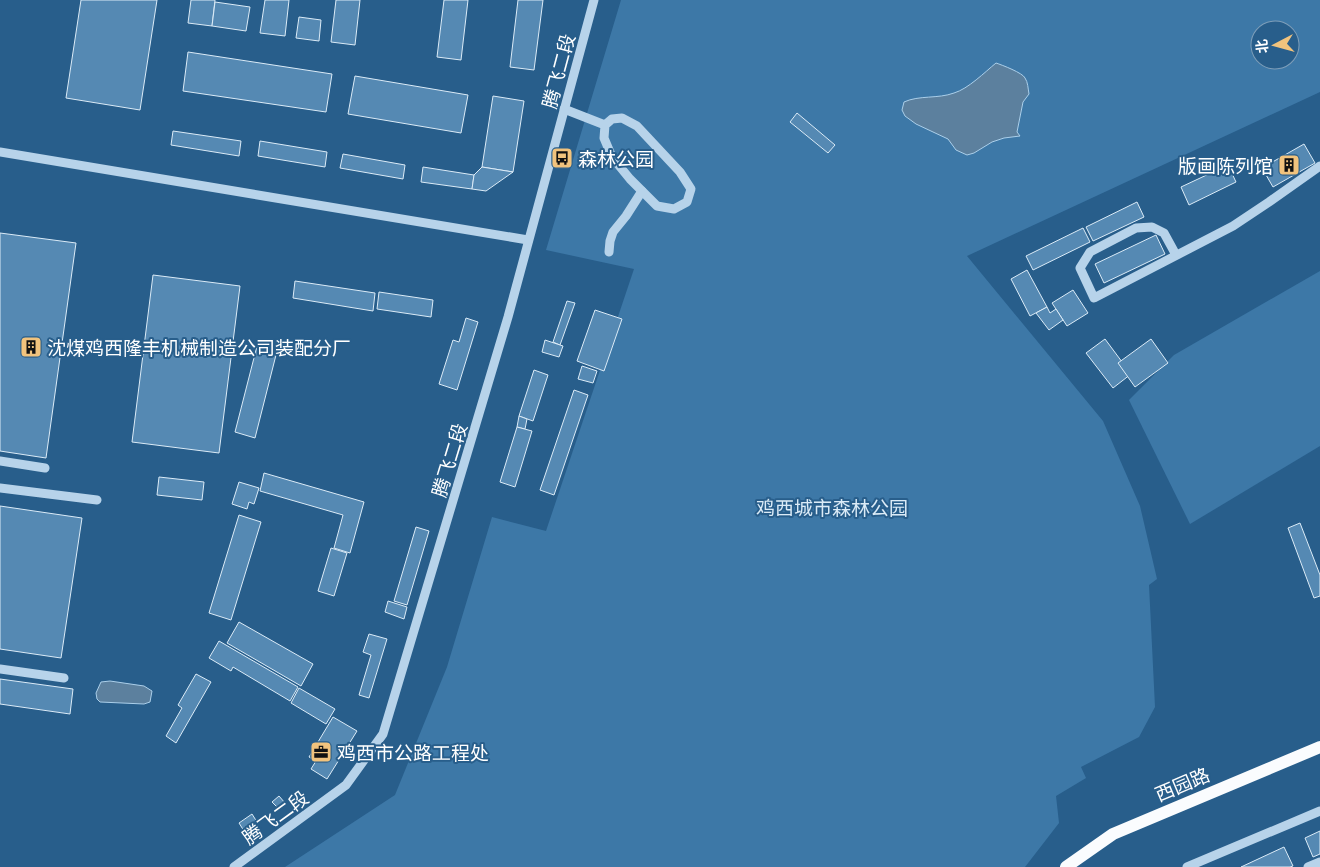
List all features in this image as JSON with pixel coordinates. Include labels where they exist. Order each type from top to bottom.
[{"type":"main road","name":"西园路","points":[[1066,867],[1113,834],[1320,747]]},
{"type":"street","name":"腾飞二段","points":[[234,867],[346,785],[383,734],[508,317],[594,0]]},
{"type":"street","points":[[564,108],[605,125]]},
{"type":"street","points":[[622,118],[637,126],[680,172],[690,189],[687,202],[674,210],[656,206],[630,180],[612,157],[604,138],[605,125],[612,119],[622,118]]},
{"type":"street","points":[[0,152],[528,240]]},
{"type":"street","points":[[1176,255],[1164,233],[1152,227],[1136,228],[1090,252],[1080,268],[1094,298],[1233,226],[1320,166]]},
{"type":"street","points":[[609,252],[613,232],[642,191]]},
{"type":"street","points":[[0,460],[45,468]]},
{"type":"street","points":[[0,488],[97,500]]},
{"type":"street","points":[[0,669],[64,678]]},
{"type":"street","points":[[1187,867],[1320,811]]},
{"type":"street","points":[[1308,867],[1320,862]]},
{"type":"green space","name":"鸡西城市森林公园","points":[[621,0],[1320,0],[1320,92],[967,256],[1103,421],[1140,506],[1157,579],[1149,585],[1155,707],[1139,737],[1081,767],[1086,778],[1056,796],[1059,823],[1025,867],[285,867],[395,795],[447,667],[492,517],[546,531],[634,269],[546,250]]},
{"type":"green space","points":[[1320,271],[1320,446],[1190,524],[1129,400],[1174,355]]},
{"type":"shaded area","points":[[996,63],[1012,69],[1027,81],[1029,94],[1023,102],[1017,132],[1020,136],[992,142],[967,155],[956,150],[948,139],[916,124],[905,116],[902,110],[904,102],[916,98],[948,95],[959,91]]},
{"type":"shaded area","points":[[110,681],[144,686],[152,691],[150,702],[144,704],[100,702],[97,699],[96,693],[101,682]]},
{"type":"building","points":[[81,0],[157,0],[140,110],[66,98]]},
{"type":"building","points":[[191,0],[215,0],[212,26],[188,23]]},
{"type":"building","points":[[265,0],[289,0],[285,36],[260,33]]},
{"type":"building","points":[[336,0],[360,0],[355,45],[331,42]]},
{"type":"building","points":[[444,0],[468,0],[461,60],[437,57]]},
{"type":"building","points":[[518,0],[543,0],[534,70],[510,67]]},
{"type":"building","points":[[215,2],[250,7],[246,31],[212,26]]},
{"type":"building","points":[[299,17],[321,20],[319,41],[296,38]]},
{"type":"building","points":[[188,52],[332,74],[326,112],[183,91]]},
{"type":"building","points":[[355,76],[468,95],[461,133],[348,114]]},
{"type":"building","points":[[493,96],[524,101],[513,172],[482,167]]},
{"type":"building","points":[[797,113],[835,145],[828,153],[790,122]]},
{"type":"building","points":[[173,131],[241,141],[239,156],[171,145]]},
{"type":"building","points":[[260,141],[327,152],[325,167],[258,156]]},
{"type":"building","name":"版画陈列馆","points":[[1304,144],[1315,163],[1273,187],[1262,168]]},
{"type":"building","points":[[343,154],[405,165],[403,179],[340,168]]},
{"type":"building","points":[[1228,165],[1236,182],[1189,205],[1181,187]]},
{"type":"building","points":[[423,167],[474,175],[472,189],[421,182]]},
{"type":"building","points":[[482,167],[513,172],[486,191],[472,189],[474,175]]},
{"type":"building","points":[[1137,202],[1144,217],[1093,241],[1086,227]]},
{"type":"building","points":[[1083,228],[1090,242],[1033,270],[1026,256]]},
{"type":"building","name":"沈煤鸡西隆丰机械制造公司装配分厂","points":[[0,233],[76,243],[46,458],[0,451]]},
{"type":"building","points":[[1156,235],[1165,254],[1104,283],[1095,264]]},
{"type":"building","points":[[1027,270],[1047,307],[1030,316],[1011,279]]},
{"type":"building","points":[[153,275],[240,286],[219,453],[132,442]]},
{"type":"building","points":[[295,281],[375,293],[373,311],[293,298]]},
{"type":"building","points":[[1073,290],[1088,313],[1067,326],[1052,303]]},
{"type":"building","points":[[379,292],[433,300],[431,317],[377,309]]},
{"type":"building","points":[[567,301],[575,303],[560,345],[553,342]]},
{"type":"building","points":[[1047,307],[1050,313],[1056,309],[1063,320],[1049,330],[1036,313]]},
{"type":"building","points":[[595,310],[622,319],[604,371],[577,361]]},
{"type":"building","points":[[466,318],[478,322],[457,390],[439,384],[453,340],[459,342]]},
{"type":"building","points":[[1105,339],[1131,374],[1113,388],[1086,353]]},
{"type":"building","points":[[1151,339],[1168,363],[1135,387],[1118,363]]},
{"type":"building","points":[[545,340],[563,346],[559,357],[542,352]]},
{"type":"building","points":[[257,346],[277,351],[255,438],[235,432]]},
{"type":"building","points":[[582,366],[597,371],[593,383],[578,379]]},
{"type":"building","points":[[534,370],[548,375],[533,421],[519,416]]},
{"type":"building","points":[[574,390],[588,395],[554,495],[540,490]]},
{"type":"building","points":[[519,416],[527,419],[525,429],[517,427]]},
{"type":"building","points":[[517,427],[532,431],[515,487],[500,482]]},
{"type":"building","points":[[264,473],[364,502],[350,553],[334,548],[343,515],[260,491]]},
{"type":"building","points":[[159,477],[204,482],[202,500],[157,495]]},
{"type":"building","points":[[239,482],[259,488],[254,504],[249,502],[247,509],[232,504]]},
{"type":"building","points":[[0,506],[82,518],[61,658],[0,649]]},
{"type":"building","points":[[239,515],[261,522],[231,620],[209,613]]},
{"type":"building","points":[[1300,523],[1320,575],[1320,596],[1314,598],[1288,528]]},
{"type":"building","points":[[416,527],[429,531],[407,605],[394,601]]},
{"type":"building","points":[[331,548],[347,553],[334,596],[318,591]]},
{"type":"building","points":[[388,601],[407,607],[404,619],[385,612]]},
{"type":"building","points":[[239,622],[313,664],[301,686],[227,643]]},
{"type":"building","points":[[369,634],[387,639],[369,698],[359,695],[371,655],[363,652]]},
{"type":"building","points":[[219,641],[298,687],[290,701],[233,667],[231,671],[209,658]]},
{"type":"building","points":[[196,674],[211,682],[176,743],[166,736],[182,708],[178,705]]},
{"type":"building","points":[[0,679],[73,689],[70,714],[0,704]]},
{"type":"building","points":[[299,688],[335,709],[326,724],[291,703]]},
{"type":"building","points":[[333,717],[357,731],[327,779],[311,769],[316,761],[309,757]]},
{"type":"building","points":[[279,796],[285,803],[279,809],[272,802]]},
{"type":"building","points":[[252,814],[257,822],[244,831],[239,823]]},
{"type":"building","points":[[1320,831],[1320,854],[1313,857],[1305,838]]},
{"type":"building","points":[[1284,847],[1293,866],[1241,867]]},
{"type":"place","name":"森林公园","points":[[562,158]]},
{"type":"place","name":"版画陈列馆","points":[[1289,165]]},
{"type":"place","name":"沈煤鸡西隆丰机械制造公司装配分厂","points":[[31,347]]},
{"type":"place","name":"鸡西市公路工程处","points":[[321,752]]}]
